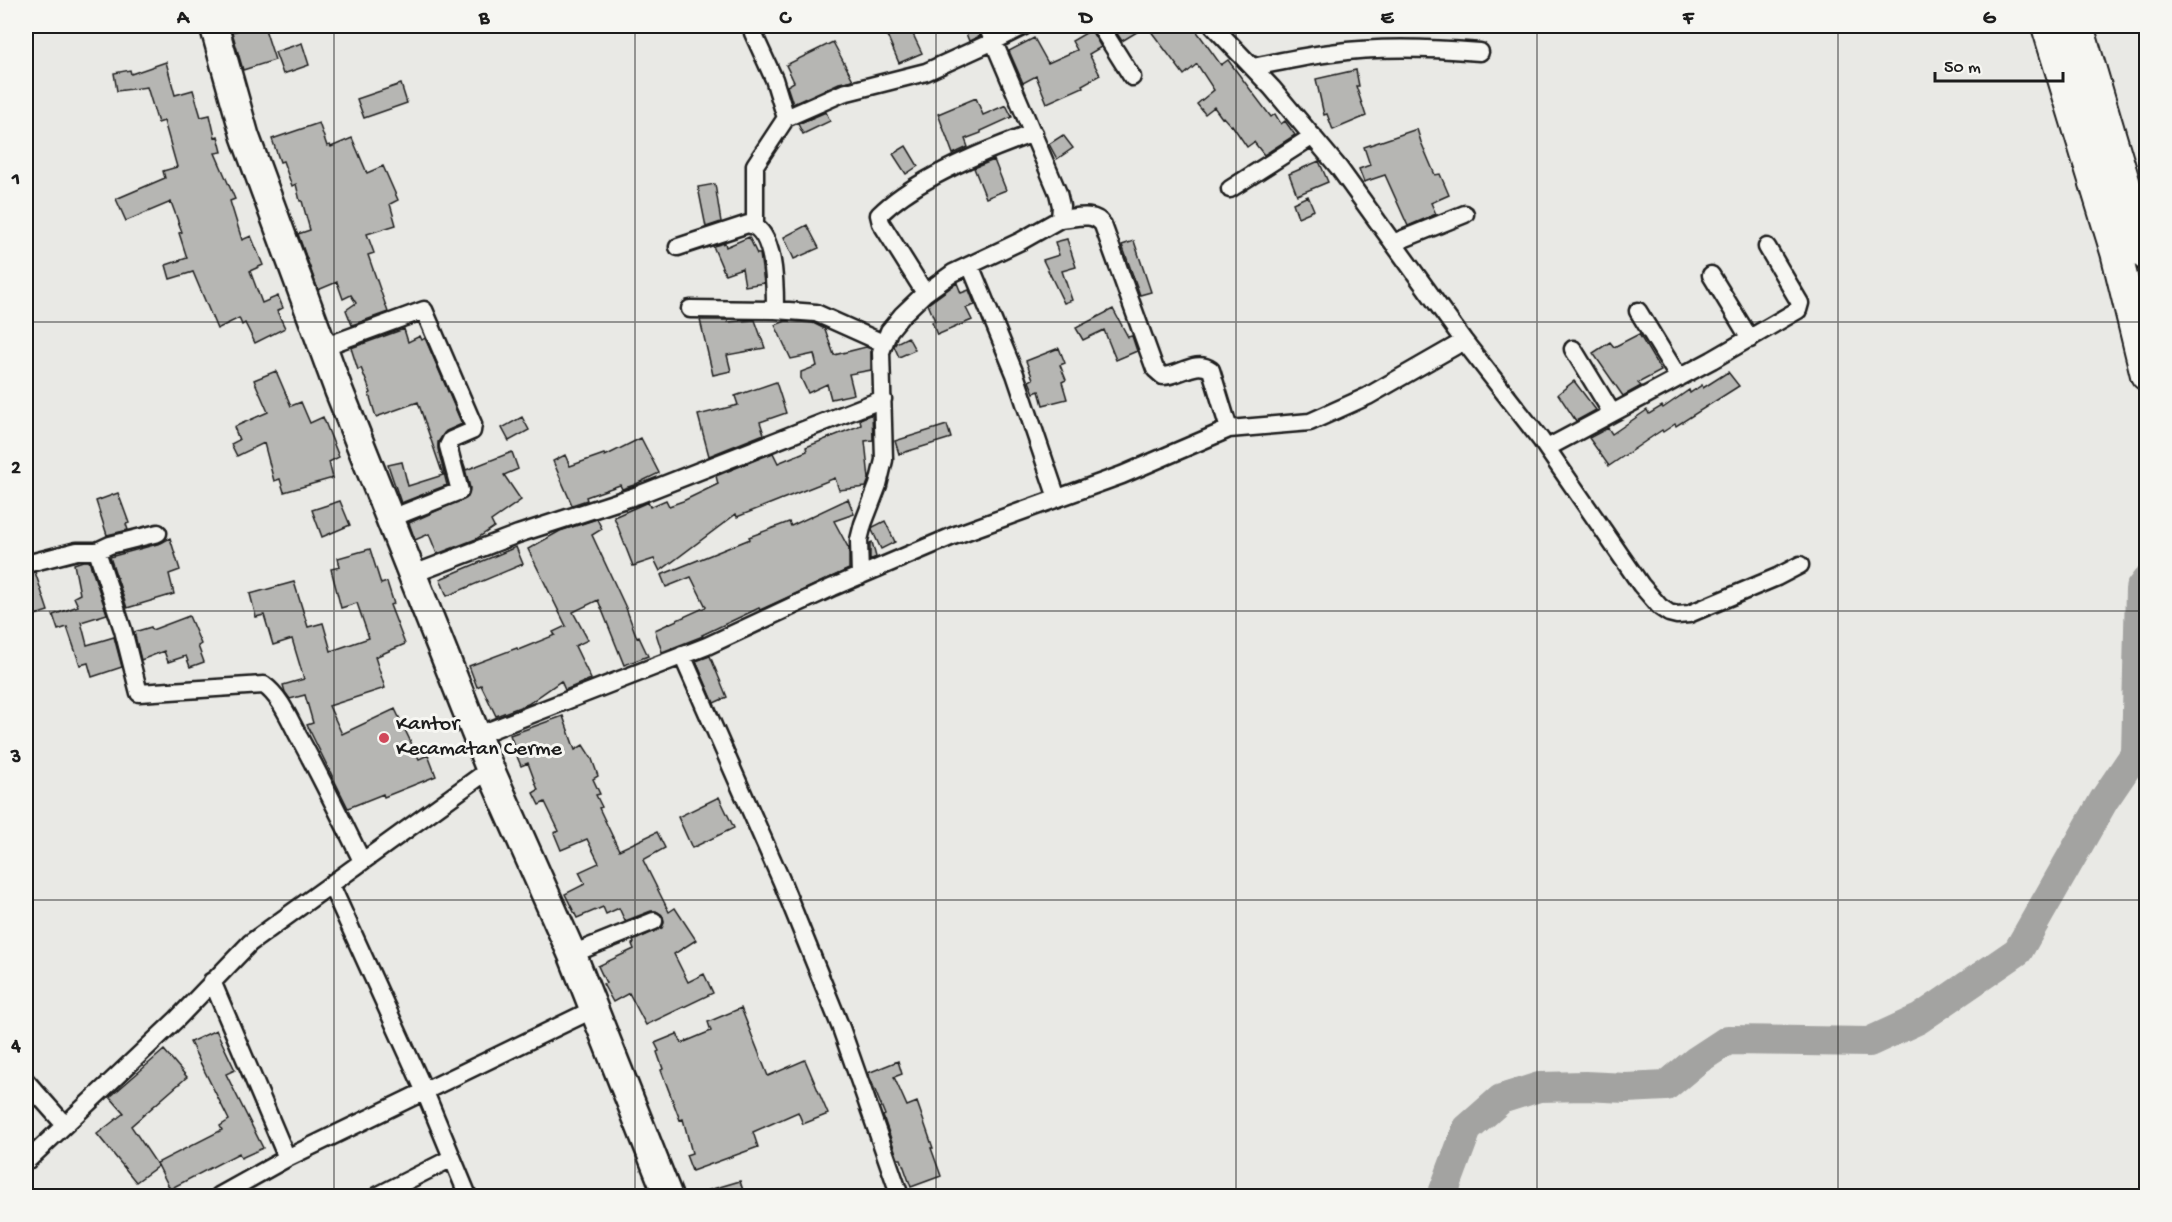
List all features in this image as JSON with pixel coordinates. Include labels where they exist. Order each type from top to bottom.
[{"type":"highway","points":[[214,26],[245,136],[322,347],[411,575],[490,769],[572,954],[668,1197]]},
{"type":"highway","points":[[2047,26],[2116,252],[2146,375]]},
{"type":"highway","points":[[2078,26],[2146,255]]},
{"type":"street","points":[[753,26],[753,33],[774,79],[786,118]]},
{"type":"street","points":[[987,26],[1058,193],[1061,206],[1060,219]]},
{"type":"street","points":[[775,310],[776,275],[770,253],[756,225],[755,165],[786,118],[843,93],[926,72],[1024,26]]},
{"type":"street","points":[[1101,26],[1132,77]]},
{"type":"street","points":[[1213,26],[1253,68],[1339,168],[1464,341],[1547,448],[1641,585],[1660,607],[1677,615],[1689,614],[1800,565]]},
{"type":"street","points":[[1253,68],[1332,52],[1446,49],[1480,52]]},
{"type":"street","points":[[925,293],[880,223],[879,215],[921,185],[956,166],[994,147],[1034,133]]},
{"type":"street","points":[[1230,189],[1313,136]]},
{"type":"street","points":[[1393,243],[1465,214]]},
{"type":"street","points":[[861,576],[859,540],[879,485],[884,460],[880,352],[883,343],[902,315],[925,293],[953,273],[1021,242],[1060,219],[1093,216],[1099,218],[1155,369],[1163,376],[1171,376],[1198,365],[1206,366],[1211,370],[1229,429]]},
{"type":"street","points":[[678,247],[748,224],[756,225]]},
{"type":"street","points":[[1547,448],[1794,314],[1800,307],[1800,303],[1767,247]]},
{"type":"street","points":[[970,265],[1016,374],[1057,498]]},
{"type":"street","points":[[1711,275],[1750,339]]},
{"type":"street","points":[[690,309],[816,313],[883,343]]},
{"type":"street","points":[[322,347],[424,310],[473,424],[472,431],[451,440],[448,446],[460,491],[389,519]]},
{"type":"street","points":[[1638,311],[1679,378]]},
{"type":"street","points":[[478,735],[682,656],[953,536],[1122,475],[1229,429],[1310,422],[1368,396],[1464,341]]},
{"type":"street","points":[[1573,349],[1612,413]]},
{"type":"street","points":[[411,575],[518,534],[638,495],[738,458],[883,399]]},
{"type":"street","points":[[26,564],[77,551],[97,551],[110,545],[158,533]]},
{"type":"street","points":[[97,551],[123,630],[139,693],[264,685],[285,711],[362,861]]},
{"type":"street","points":[[682,656],[782,882],[841,1028],[900,1197]]},
{"type":"street","points":[[26,1162],[64,1124],[99,1094],[250,943],[490,769]]},
{"type":"street","points":[[331,885],[425,1092],[468,1197]]},
{"type":"street","points":[[572,954],[654,921]]},
{"type":"street","points":[[213,981],[287,1158]]},
{"type":"street","points":[[219,1197],[240,1191],[287,1158],[594,1009]]},
{"type":"street","points":[[26,1081],[64,1124]]},
{"type":"street","points":[[377,1197],[452,1158]]},
{"type":"building","points":[[254,26],[264,26],[275,60],[243,70],[232,32]]},
{"type":"building","points":[[885,26],[909,26],[922,53],[899,63]]},
{"type":"building","points":[[963,26],[977,26],[980,36],[969,41]]},
{"type":"building","points":[[1112,26],[1147,26],[1122,41]]},
{"type":"building","points":[[1147,26],[1193,26],[1221,65],[1228,60],[1271,117],[1275,114],[1281,124],[1285,121],[1295,135],[1264,155],[1254,142],[1247,147],[1232,125],[1222,118],[1214,107],[1205,114],[1197,104],[1214,90],[1197,64],[1184,75]]},
{"type":"building","points":[[1091,30],[1101,47],[1089,54],[1100,75],[1082,85],[1083,87],[1047,103],[1036,76],[1023,83],[1009,51],[1034,38],[1048,63],[1077,50],[1072,41]]},
{"type":"building","points":[[833,42],[853,80],[839,83],[793,104],[787,86],[794,82],[786,65]]},
{"type":"building","points":[[302,43],[309,65],[283,74],[275,52]]},
{"type":"building","points":[[166,62],[175,95],[193,90],[201,117],[210,115],[215,137],[218,136],[222,152],[215,153],[235,199],[230,201],[242,240],[251,236],[263,265],[250,271],[262,303],[278,296],[283,308],[277,311],[285,328],[255,343],[245,323],[242,325],[239,318],[217,329],[193,272],[170,279],[166,265],[187,258],[179,233],[182,232],[171,202],[126,221],[116,199],[165,178],[163,171],[177,167],[164,121],[158,123],[147,87],[117,91],[114,73],[130,70],[131,74]]},
{"type":"building","points":[[1356,70],[1359,86],[1356,86],[1366,116],[1333,130],[1327,114],[1324,115],[1316,79]]},
{"type":"building","points":[[401,84],[407,103],[364,118],[357,99]]},
{"type":"building","points":[[976,98],[983,115],[1006,105],[1012,117],[965,139],[968,147],[953,154],[938,114]]},
{"type":"building","points":[[826,112],[830,121],[803,134],[798,124]]},
{"type":"building","points":[[319,123],[327,146],[331,147],[352,138],[367,173],[383,166],[398,200],[390,204],[396,225],[367,234],[374,253],[368,255],[388,312],[352,325],[346,310],[356,303],[351,295],[343,299],[337,282],[318,290],[298,234],[310,230],[302,201],[300,201],[296,184],[292,186],[283,161],[280,162],[272,139]]},
{"type":"building","points":[[1417,129],[1435,175],[1440,174],[1449,195],[1431,203],[1436,214],[1408,226],[1385,175],[1364,182],[1359,169],[1370,165],[1364,147]]},
{"type":"building","points":[[1063,135],[1073,148],[1057,159],[1049,144]]},
{"type":"building","points":[[906,146],[918,166],[906,174],[893,154]]},
{"type":"building","points":[[994,160],[1006,190],[986,198],[974,168]]},
{"type":"building","points":[[1319,161],[1328,182],[1297,195],[1289,174]]},
{"type":"building","points":[[715,184],[721,222],[706,227],[698,187]]},
{"type":"building","points":[[1308,196],[1314,210],[1298,217],[1293,203]]},
{"type":"building","points":[[807,225],[819,248],[794,259],[784,237]]},
{"type":"building","points":[[749,237],[757,254],[760,254],[764,283],[745,286],[742,268],[725,274],[713,246],[725,243],[726,247]]},
{"type":"building","points":[[1067,239],[1076,267],[1062,271],[1072,300],[1064,303],[1043,260],[1059,255],[1055,242]]},
{"type":"building","points":[[1134,241],[1151,292],[1140,295],[1122,245]]},
{"type":"building","points":[[957,283],[961,293],[969,290],[975,305],[966,308],[972,320],[937,335],[932,322],[935,321],[928,304]]},
{"type":"building","points":[[1113,309],[1128,337],[1132,336],[1137,351],[1116,360],[1104,330],[1083,340],[1076,328]]},
{"type":"building","points":[[700,320],[728,320],[728,322],[755,320],[765,348],[727,355],[731,371],[713,375]]},
{"type":"building","points":[[786,321],[813,323],[825,329],[834,355],[866,347],[871,349],[871,370],[849,374],[854,394],[831,399],[827,384],[808,393],[801,378],[801,372],[817,366],[814,354],[791,359],[775,325]]},
{"type":"building","points":[[404,329],[408,342],[420,336],[422,340],[425,338],[462,424],[446,431],[438,442],[447,485],[401,503],[388,465],[402,462],[408,486],[443,475],[418,402],[376,417],[369,394],[371,393],[361,368],[358,370],[351,348]]},
{"type":"building","points":[[1639,334],[1661,371],[1638,383],[1641,386],[1623,396],[1593,353],[1610,342],[1614,347]]},
{"type":"building","points":[[908,337],[915,350],[899,357],[894,346]]},
{"type":"building","points":[[1059,348],[1065,363],[1060,365],[1066,380],[1062,382],[1067,399],[1043,405],[1039,391],[1034,393],[1029,381],[1033,379],[1026,361]]},
{"type":"building","points":[[276,371],[291,406],[301,402],[310,423],[323,417],[339,457],[329,462],[333,478],[284,492],[280,479],[274,481],[264,443],[237,456],[231,444],[239,440],[234,427],[268,412],[254,380]]},
{"type":"building","points":[[1728,372],[1739,386],[1676,426],[1675,424],[1663,432],[1662,430],[1609,466],[1589,438],[1608,428],[1612,434],[1647,410],[1649,414],[1662,406],[1663,408],[1689,390],[1690,393],[1702,385],[1703,388]]},
{"type":"building","points":[[1574,381],[1596,410],[1576,421],[1558,394]]},
{"type":"building","points":[[776,382],[786,413],[760,422],[764,434],[709,456],[698,415],[738,405],[735,396]]},
{"type":"building","points":[[872,414],[873,440],[865,441],[869,479],[866,487],[839,490],[835,478],[737,517],[736,514],[660,571],[654,559],[633,566],[614,517],[648,502],[650,507],[666,500],[669,506],[683,501],[718,484],[716,476],[773,453],[778,463],[807,451],[806,447],[861,425],[860,419]]},
{"type":"building","points":[[522,417],[529,430],[509,441],[502,428]]},
{"type":"building","points":[[947,425],[951,438],[899,454],[895,441]]},
{"type":"building","points":[[641,438],[659,473],[622,489],[620,485],[586,497],[587,500],[572,505],[553,461],[565,455],[570,466],[604,454],[605,456]]},
{"type":"building","points":[[512,452],[518,469],[504,475],[521,500],[491,521],[494,527],[476,539],[437,554],[429,534],[415,540],[409,523],[468,497],[470,488],[463,461],[466,470]]},
{"type":"building","points":[[118,493],[129,523],[126,524],[128,530],[107,535],[96,501]]},
{"type":"building","points":[[848,499],[854,514],[834,521],[849,549],[849,569],[760,610],[759,608],[703,636],[662,652],[655,630],[706,607],[691,577],[666,587],[661,575],[750,539],[749,537],[789,522],[791,526]]},
{"type":"building","points":[[340,501],[350,525],[322,537],[312,510]]},
{"type":"building","points":[[597,519],[602,529],[592,535],[626,608],[637,638],[639,637],[648,656],[624,665],[598,600],[573,612],[588,640],[575,646],[591,679],[565,690],[561,681],[528,704],[496,716],[481,685],[477,687],[469,666],[555,635],[553,632],[566,626],[528,549],[560,531]]},
{"type":"building","points":[[885,521],[895,542],[881,549],[872,530],[873,527]]},
{"type":"building","points":[[170,538],[180,570],[169,574],[174,594],[127,608],[110,557],[161,543]]},
{"type":"building","points":[[872,542],[876,557],[870,560],[870,543]]},
{"type":"building","points":[[516,547],[523,564],[447,596],[440,579]]},
{"type":"building","points":[[370,549],[381,584],[387,582],[394,604],[390,605],[405,644],[375,657],[385,688],[329,706],[342,734],[395,709],[419,759],[428,755],[436,776],[384,797],[383,794],[348,808],[307,725],[313,723],[305,695],[290,699],[285,692],[283,685],[304,679],[292,639],[273,645],[264,615],[256,617],[250,594],[294,582],[308,627],[323,623],[331,651],[369,638],[357,603],[341,608],[331,569],[340,567],[338,558]]},
{"type":"building","points":[[89,561],[107,614],[81,622],[87,645],[114,637],[122,667],[92,677],[88,663],[80,665],[67,627],[58,630],[53,615],[78,606],[74,597],[80,594],[74,564]]},
{"type":"building","points":[[35,572],[48,611],[32,616],[26,595],[26,574]]},
{"type":"building","points":[[189,616],[201,644],[198,646],[204,662],[190,667],[186,656],[168,662],[164,651],[141,660],[134,632],[151,627],[152,630]]},
{"type":"building","points":[[710,656],[727,697],[714,703],[696,661]]},
{"type":"building","points":[[563,716],[575,750],[583,745],[592,759],[598,776],[593,779],[600,794],[596,795],[602,807],[599,808],[619,850],[657,832],[665,848],[643,860],[669,912],[675,908],[696,940],[674,954],[688,982],[704,974],[713,993],[646,1025],[629,993],[613,1002],[603,984],[606,983],[598,966],[634,949],[633,941],[662,928],[663,917],[656,911],[651,911],[625,921],[619,908],[606,914],[603,907],[577,918],[565,894],[585,884],[579,872],[599,863],[587,839],[561,850],[554,833],[559,831],[545,802],[539,805],[533,793],[538,790],[528,763],[521,766],[510,735]]},
{"type":"building","points":[[719,797],[734,828],[692,848],[678,817]]},
{"type":"building","points":[[741,1008],[768,1076],[805,1060],[828,1114],[803,1124],[798,1112],[753,1132],[758,1147],[692,1171],[686,1155],[692,1153],[683,1119],[680,1120],[661,1070],[663,1069],[657,1052],[659,1051],[655,1043],[677,1034],[682,1043],[711,1031],[708,1022]]},
{"type":"building","points":[[216,1030],[235,1070],[226,1074],[263,1148],[241,1158],[239,1153],[170,1189],[157,1163],[222,1130],[220,1126],[229,1120],[190,1042]]},
{"type":"building","points":[[164,1050],[187,1077],[131,1126],[158,1166],[136,1182],[97,1134],[124,1113],[110,1097]]},
{"type":"building","points":[[898,1061],[902,1074],[894,1077],[907,1106],[917,1102],[941,1176],[911,1187],[901,1159],[898,1159],[883,1116],[885,1115],[868,1073]]},
{"type":"building","points":[[740,1181],[745,1197],[700,1197],[699,1193]]},
{"type":"waterway","points":[[1442,1196],[1467,1129],[1501,1099],[1539,1087],[1666,1086],[1696,1061],[1728,1040],[1869,1042],[1919,1019],[2018,951],[2104,800],[2136,753],[2140,589],[2146,581]]},
{"type":"place","name":"Kantor Kecamatan Cerme","points":[[384,738]]}]
